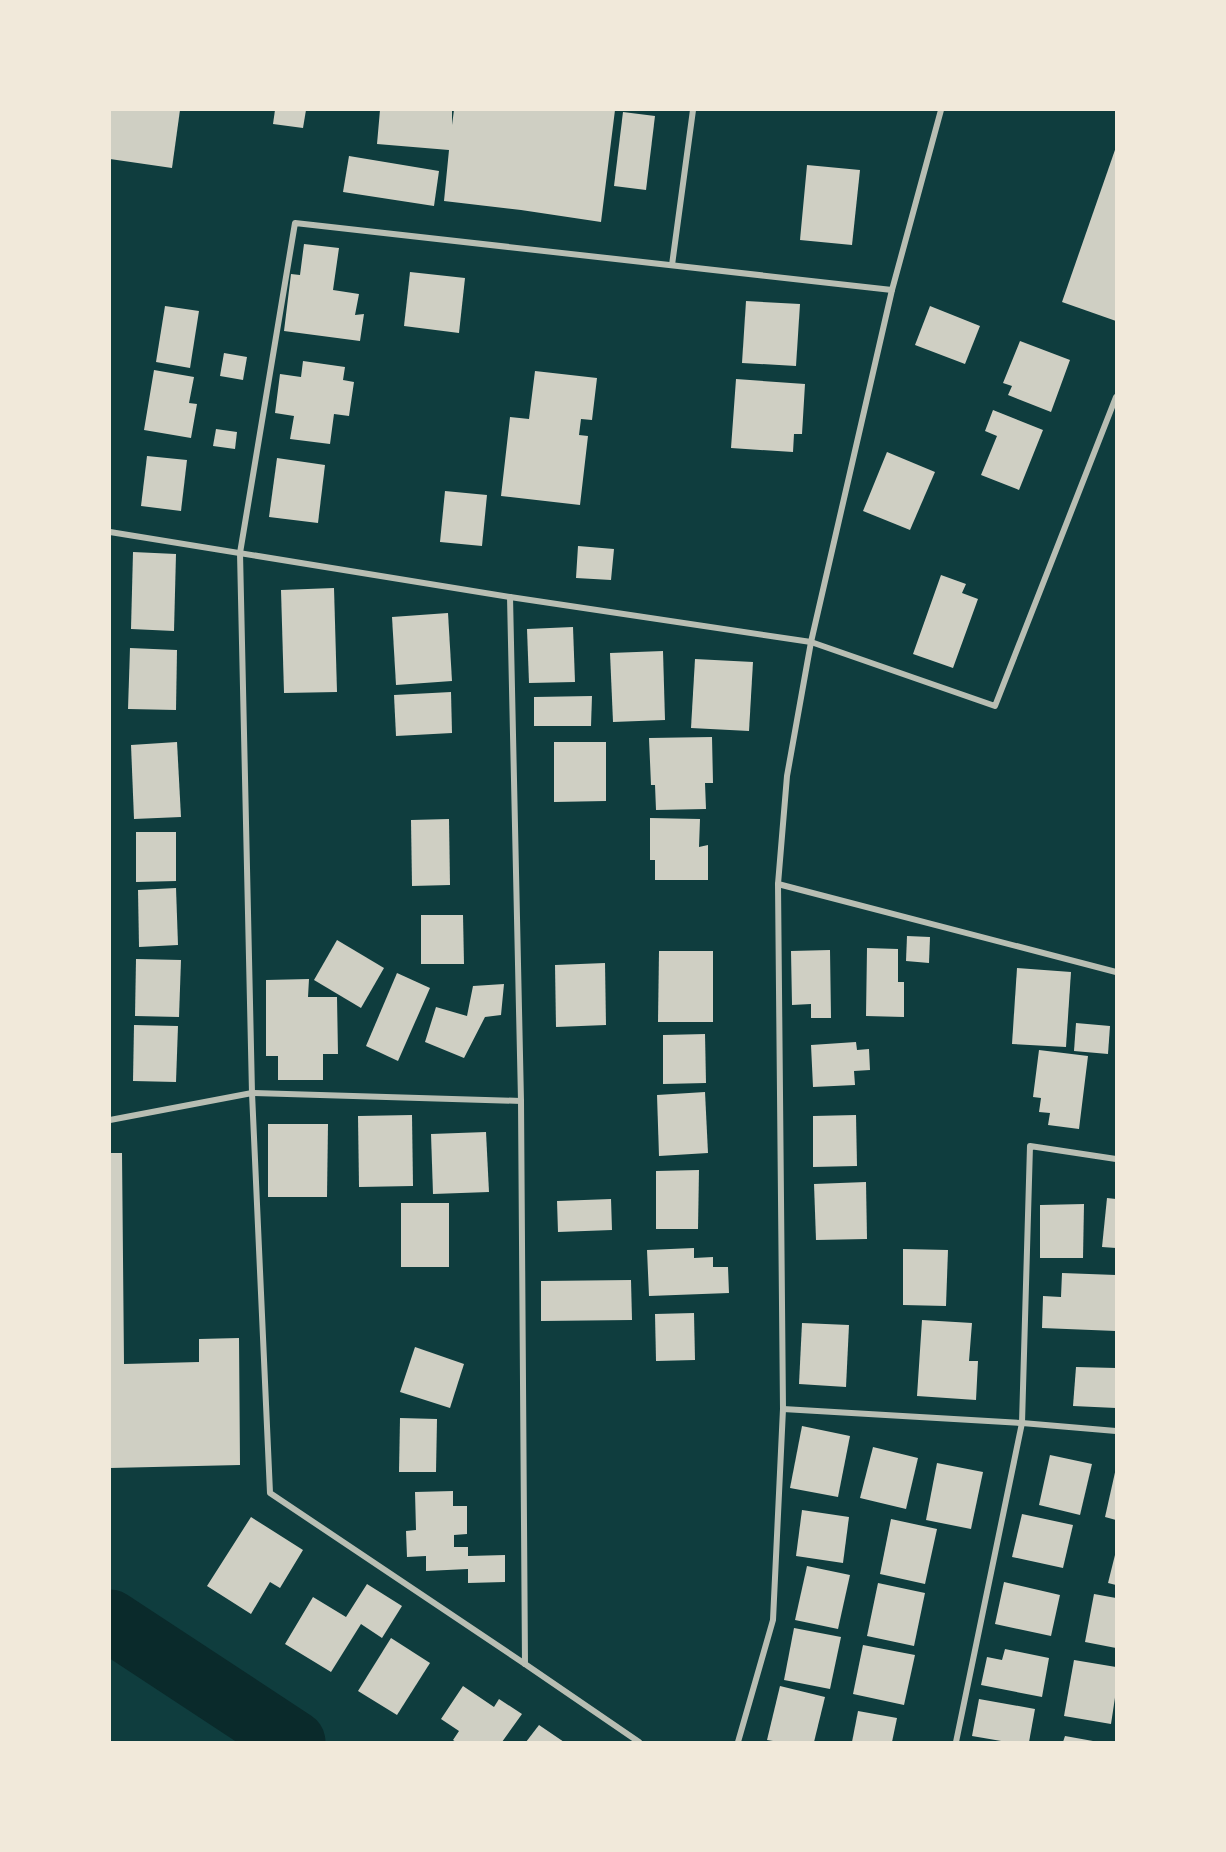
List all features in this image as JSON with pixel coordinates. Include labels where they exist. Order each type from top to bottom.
[{"type":"street","points":[[672,265],[693,110]]},
{"type":"street","points":[[738,1743],[772,1620],[783,1409],[778,884],[787,776],[812,642],[892,290],[941,110]]},
{"type":"street","points":[[639,1743],[270,1493],[252,1093],[240,553],[296,223],[892,290]]},
{"type":"street","points":[[110,532],[510,597],[812,642],[994,706],[1116,397]]},
{"type":"street","points":[[510,597],[521,1101],[525,1664]]},
{"type":"street","points":[[778,884],[1116,972]]},
{"type":"street","points":[[110,1120],[252,1093],[521,1101]]},
{"type":"street","points":[[956,1743],[1022,1423],[1030,1146],[1116,1159]]},
{"type":"street","points":[[783,1409],[1116,1431]]},
{"type":"building","points":[[110,110],[180,110],[172,168],[110,159]]},
{"type":"building","points":[[275,110],[306,110],[303,128],[273,124]]},
{"type":"building","points":[[380,110],[452,110],[452,125],[454,110],[615,110],[601,222],[444,201],[449,150],[377,144]]},
{"type":"building","points":[[623,112],[655,116],[646,190],[614,186]]},
{"type":"building","points":[[1116,147],[1116,321],[1062,302]]},
{"type":"building","points":[[349,156],[439,171],[434,206],[343,192]]},
{"type":"building","points":[[807,165],[860,170],[852,245],[800,240]]},
{"type":"building","points":[[304,244],[339,248],[333,290],[359,294],[355,315],[364,314],[360,341],[284,331],[291,274],[300,275]]},
{"type":"building","points":[[410,272],[465,278],[459,333],[404,326]]},
{"type":"building","points":[[746,301],[800,304],[796,366],[742,363]]},
{"type":"building","points":[[165,306],[199,311],[190,368],[156,362]]},
{"type":"building","points":[[930,306],[980,326],[965,364],[915,345]]},
{"type":"building","points":[[1020,341],[1070,360],[1051,412],[1008,395],[1012,386],[1003,383]]},
{"type":"building","points":[[224,353],[247,357],[243,380],[220,376]]},
{"type":"building","points":[[303,361],[345,367],[343,380],[354,382],[349,416],[334,414],[330,444],[290,439],[294,416],[275,413],[280,374],[301,377]]},
{"type":"building","points":[[154,370],[194,377],[189,403],[197,404],[191,438],[144,430]]},
{"type":"building","points":[[535,371],[597,378],[592,420],[581,419],[579,435],[588,436],[580,505],[501,496],[510,417],[529,419]]},
{"type":"building","points":[[736,379],[805,384],[802,434],[794,434],[793,452],[731,448]]},
{"type":"building","points":[[993,410],[1043,430],[1019,490],[981,475],[997,436],[985,431]]},
{"type":"building","points":[[216,429],[237,432],[235,449],[213,446]]},
{"type":"building","points":[[887,452],[935,472],[910,530],[863,511]]},
{"type":"building","points":[[147,456],[187,460],[181,511],[141,506]]},
{"type":"building","points":[[277,458],[325,465],[318,523],[269,517]]},
{"type":"building","points":[[445,491],[487,495],[482,546],[440,542]]},
{"type":"building","points":[[578,546],[614,549],[611,580],[576,578]]},
{"type":"building","points":[[133,552],[176,554],[174,631],[131,629]]},
{"type":"building","points":[[941,575],[966,584],[962,593],[978,599],[953,668],[913,654]]},
{"type":"building","points":[[334,588],[337,692],[284,693],[281,590]]},
{"type":"building","points":[[448,613],[452,681],[396,685],[392,617]]},
{"type":"building","points":[[573,627],[575,682],[529,683],[527,629]]},
{"type":"building","points":[[130,648],[177,650],[176,710],[128,709]]},
{"type":"building","points":[[663,651],[665,720],[613,722],[610,653]]},
{"type":"building","points":[[695,659],[753,662],[749,731],[691,728]]},
{"type":"building","points":[[451,692],[452,733],[396,736],[394,695]]},
{"type":"building","points":[[592,696],[591,726],[534,726],[534,697]]},
{"type":"building","points":[[712,737],[713,783],[705,783],[706,809],[656,810],[655,785],[651,785],[649,738]]},
{"type":"building","points":[[177,742],[181,817],[134,819],[131,745]]},
{"type":"building","points":[[554,742],[606,742],[606,801],[554,802]]},
{"type":"building","points":[[650,818],[700,819],[699,847],[708,845],[708,880],[655,880],[655,860],[650,860]]},
{"type":"building","points":[[449,819],[450,885],[412,886],[411,820]]},
{"type":"building","points":[[136,832],[176,832],[176,881],[136,882]]},
{"type":"building","points":[[176,888],[178,945],[139,947],[138,890]]},
{"type":"building","points":[[421,915],[463,915],[464,964],[421,964]]},
{"type":"building","points":[[907,936],[930,937],[929,963],[906,961]]},
{"type":"building","points":[[337,940],[384,968],[361,1008],[314,980]]},
{"type":"building","points":[[867,948],[898,949],[898,982],[904,982],[904,1017],[866,1016]]},
{"type":"building","points":[[830,950],[831,1018],[811,1018],[811,1004],[792,1005],[791,951]]},
{"type":"building","points":[[659,951],[713,951],[713,1022],[658,1022]]},
{"type":"building","points":[[136,959],[181,960],[179,1017],[135,1016]]},
{"type":"building","points":[[605,963],[606,1025],[556,1027],[555,965]]},
{"type":"building","points":[[1017,968],[1071,972],[1066,1047],[1012,1044]]},
{"type":"building","points":[[397,973],[430,988],[398,1061],[366,1046]]},
{"type":"building","points":[[309,979],[308,997],[337,997],[338,1054],[323,1054],[323,1080],[278,1080],[278,1056],[266,1056],[266,980]]},
{"type":"building","points":[[504,984],[501,1015],[485,1017],[464,1058],[425,1042],[436,1007],[467,1016],[473,986]]},
{"type":"building","points":[[1076,1023],[1110,1026],[1108,1054],[1074,1051]]},
{"type":"building","points":[[134,1025],[178,1026],[176,1082],[133,1081]]},
{"type":"building","points":[[705,1034],[706,1083],[663,1084],[663,1035]]},
{"type":"building","points":[[856,1042],[857,1050],[869,1049],[870,1070],[854,1071],[855,1085],[813,1087],[811,1045]]},
{"type":"building","points":[[1039,1050],[1088,1056],[1079,1129],[1048,1125],[1050,1113],[1039,1112],[1041,1098],[1033,1097]]},
{"type":"building","points":[[705,1092],[708,1153],[659,1156],[657,1095]]},
{"type":"building","points":[[412,1115],[413,1186],[359,1187],[358,1116]]},
{"type":"building","points":[[856,1115],[857,1166],[813,1167],[813,1116]]},
{"type":"building","points":[[268,1124],[328,1124],[327,1197],[268,1197]]},
{"type":"building","points":[[486,1132],[489,1192],[433,1194],[431,1134]]},
{"type":"building","points":[[110,1153],[122,1153],[124,1364],[199,1362],[199,1339],[239,1338],[240,1465],[110,1468]]},
{"type":"building","points":[[699,1170],[698,1229],[656,1229],[656,1171]]},
{"type":"building","points":[[866,1182],[867,1239],[816,1240],[814,1184]]},
{"type":"building","points":[[1107,1198],[1116,1199],[1116,1248],[1102,1247]]},
{"type":"building","points":[[611,1199],[612,1230],[558,1232],[557,1201]]},
{"type":"building","points":[[401,1203],[449,1203],[449,1267],[401,1267]]},
{"type":"building","points":[[1084,1204],[1083,1258],[1040,1258],[1040,1205]]},
{"type":"building","points":[[694,1248],[694,1258],[713,1257],[713,1267],[728,1267],[729,1293],[649,1296],[647,1250]]},
{"type":"building","points":[[903,1249],[948,1250],[946,1306],[903,1305]]},
{"type":"building","points":[[1062,1273],[1116,1275],[1116,1331],[1042,1328],[1043,1296],[1061,1297]]},
{"type":"building","points":[[631,1280],[632,1320],[541,1321],[541,1281]]},
{"type":"building","points":[[694,1313],[695,1360],[656,1361],[655,1314]]},
{"type":"building","points":[[922,1320],[972,1323],[969,1361],[978,1361],[976,1400],[917,1396]]},
{"type":"building","points":[[802,1323],[849,1325],[846,1387],[799,1384]]},
{"type":"building","points":[[415,1347],[464,1364],[450,1408],[400,1392]]},
{"type":"building","points":[[1076,1367],[1116,1368],[1116,1408],[1073,1406]]},
{"type":"building","points":[[400,1418],[437,1419],[436,1472],[399,1472]]},
{"type":"building","points":[[802,1426],[850,1436],[838,1497],[790,1488]]},
{"type":"building","points":[[873,1447],[918,1458],[906,1509],[860,1498]]},
{"type":"building","points":[[1050,1455],[1092,1464],[1080,1515],[1039,1505]]},
{"type":"building","points":[[937,1463],[983,1472],[971,1529],[926,1520]]},
{"type":"building","points":[[1116,1468],[1116,1520],[1105,1517]]},
{"type":"building","points":[[453,1491],[453,1506],[467,1506],[467,1534],[454,1535],[454,1547],[468,1547],[468,1556],[505,1555],[505,1582],[468,1583],[468,1569],[426,1571],[426,1556],[407,1557],[406,1531],[416,1530],[415,1492]]},
{"type":"building","points":[[802,1510],[849,1517],[843,1563],[796,1556]]},
{"type":"building","points":[[1022,1514],[1073,1525],[1063,1568],[1012,1557]]},
{"type":"building","points":[[251,1517],[303,1550],[280,1588],[270,1582],[251,1614],[207,1586]]},
{"type":"building","points":[[891,1519],[937,1529],[925,1584],[880,1574]]},
{"type":"building","points":[[1116,1551],[1116,1585],[1108,1583]]},
{"type":"building","points":[[807,1566],[850,1575],[838,1629],[795,1620]]},
{"type":"building","points":[[1004,1582],[1060,1595],[1051,1636],[995,1624]]},
{"type":"building","points":[[878,1583],[925,1593],[914,1646],[867,1636]]},
{"type":"building","points":[[367,1584],[402,1606],[382,1638],[361,1624],[331,1672],[285,1644],[313,1597],[346,1617]]},
{"type":"building","points":[[1094,1594],[1116,1598],[1116,1648],[1085,1642]]},
{"type":"building","points":[[794,1628],[841,1637],[830,1689],[784,1680]]},
{"type":"building","points":[[391,1638],[430,1663],[397,1715],[358,1691]]},
{"type":"building","points":[[863,1645],[915,1655],[904,1705],[853,1694]]},
{"type":"building","points":[[1005,1649],[1049,1658],[1042,1697],[981,1685],[987,1657],[1002,1660]]},
{"type":"building","points":[[1074,1660],[1116,1667],[1116,1691],[1111,1724],[1064,1716]]},
{"type":"building","points":[[463,1686],[494,1707],[499,1699],[522,1714],[502,1742],[456,1742],[453,1740],[459,1731],[441,1719]]},
{"type":"building","points":[[780,1686],[825,1697],[814,1742],[767,1740]]},
{"type":"building","points":[[979,1699],[1035,1709],[1029,1742],[1007,1742],[972,1736]]},
{"type":"building","points":[[858,1711],[897,1718],[892,1742],[852,1742]]},
{"type":"building","points":[[539,1725],[564,1742],[526,1742]]},
{"type":"building","points":[[1065,1736],[1093,1741],[1093,1742],[1063,1742]]},
{"type":"waterway","points":[[110,1621],[294,1742]]}]
